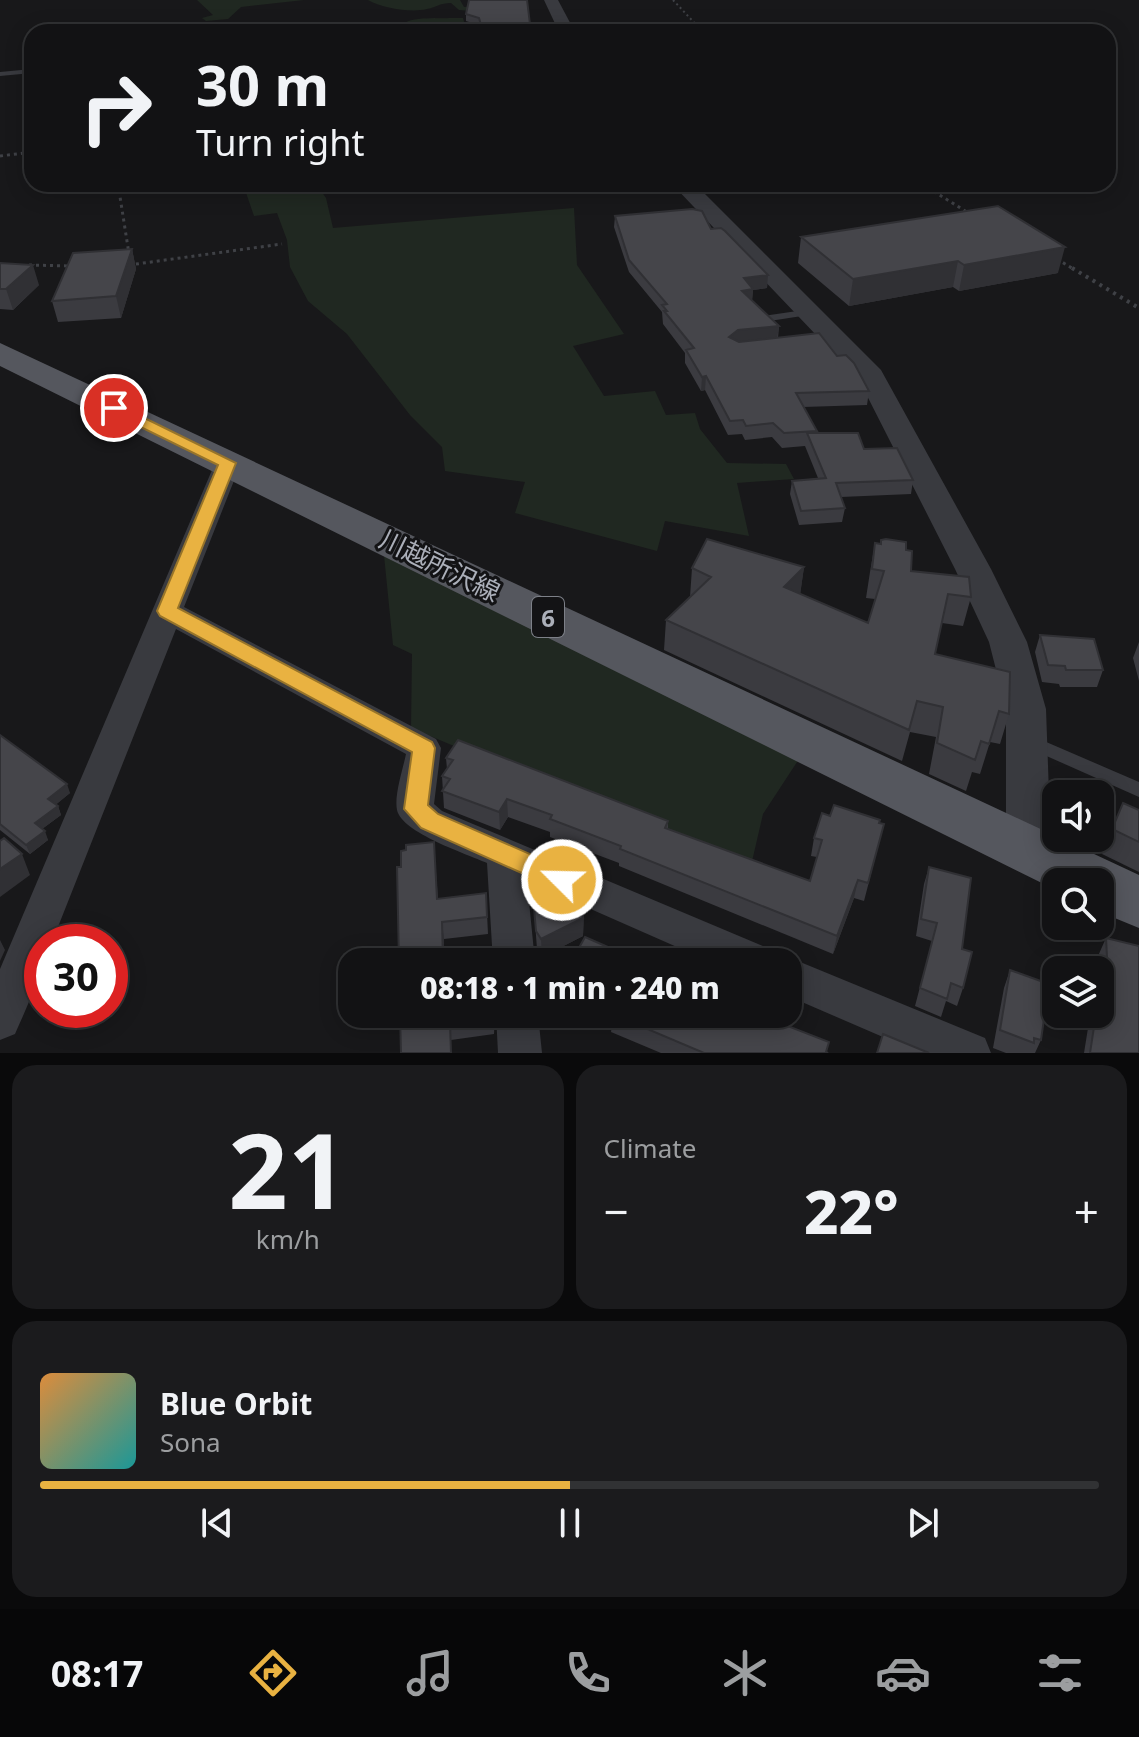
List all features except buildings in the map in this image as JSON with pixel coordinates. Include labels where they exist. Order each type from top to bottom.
[{"type":"main road","name":"川越所沢線","points":[[0,353],[1067,868]]},
{"type":"main road","name":"川越所沢線","points":[[1114,891],[1139,903]]},
{"type":"street","points":[[551,0],[563,24]]},
{"type":"street","points":[[691,192],[871,376],[973,569],[1008,642],[1020,679],[1029,740],[1028,822],[1020,845]]},
{"type":"street","points":[[0,1020],[228,463]]},
{"type":"street","points":[[167,611],[424,748],[415,809],[429,821],[722,948]]},
{"type":"street","points":[[506,856],[513,948]]},
{"type":"street","points":[[802,982],[969,1053]]},
{"type":"street","points":[[518,1028],[520,1053]]},
{"type":"lane","points":[[0,74],[24,72]]},
{"type":"lane","points":[[763,319],[823,330]]},
{"type":"lane","points":[[1029,740],[1139,790]]},
{"type":"path","points":[[673,0],[696,24]]},
{"type":"path","points":[[0,156],[24,153]]},
{"type":"path","points":[[119,192],[130,265]]},
{"type":"path","points":[[935,192],[979,218]]},
{"type":"path","points":[[115,265],[282,244]]},
{"type":"path","points":[[1052,257],[1139,308]]},
{"type":"path","points":[[28,265],[84,266]]},
{"type":"shaded area","points":[[197,0],[304,0],[241,7],[228,19],[206,21],[202,18],[213,15]]},
{"type":"shaded area","points":[[368,0],[460,0],[464,7],[472,7],[471,11],[459,10],[451,3],[405,10]]},
{"type":"shaded area","points":[[426,18],[463,18],[465,24],[402,24]]},
{"type":"shaded area","points":[[246,192],[322,192],[333,228],[574,208],[577,265],[624,334],[573,346],[604,396],[655,391],[666,415],[695,413],[700,429],[727,463],[786,464],[794,479],[737,483],[749,536],[665,521],[657,551],[515,513],[525,482],[445,471],[442,447],[410,415],[347,334],[308,301],[290,267],[287,240],[277,213],[254,216]]},
{"type":"shaded area","points":[[384,555],[799,759],[763,814],[750,870],[411,728],[412,654],[393,645]]},
{"type":"route","points":[[114,408],[228,463],[167,611],[424,748],[415,809],[429,821],[562,880]]}]
